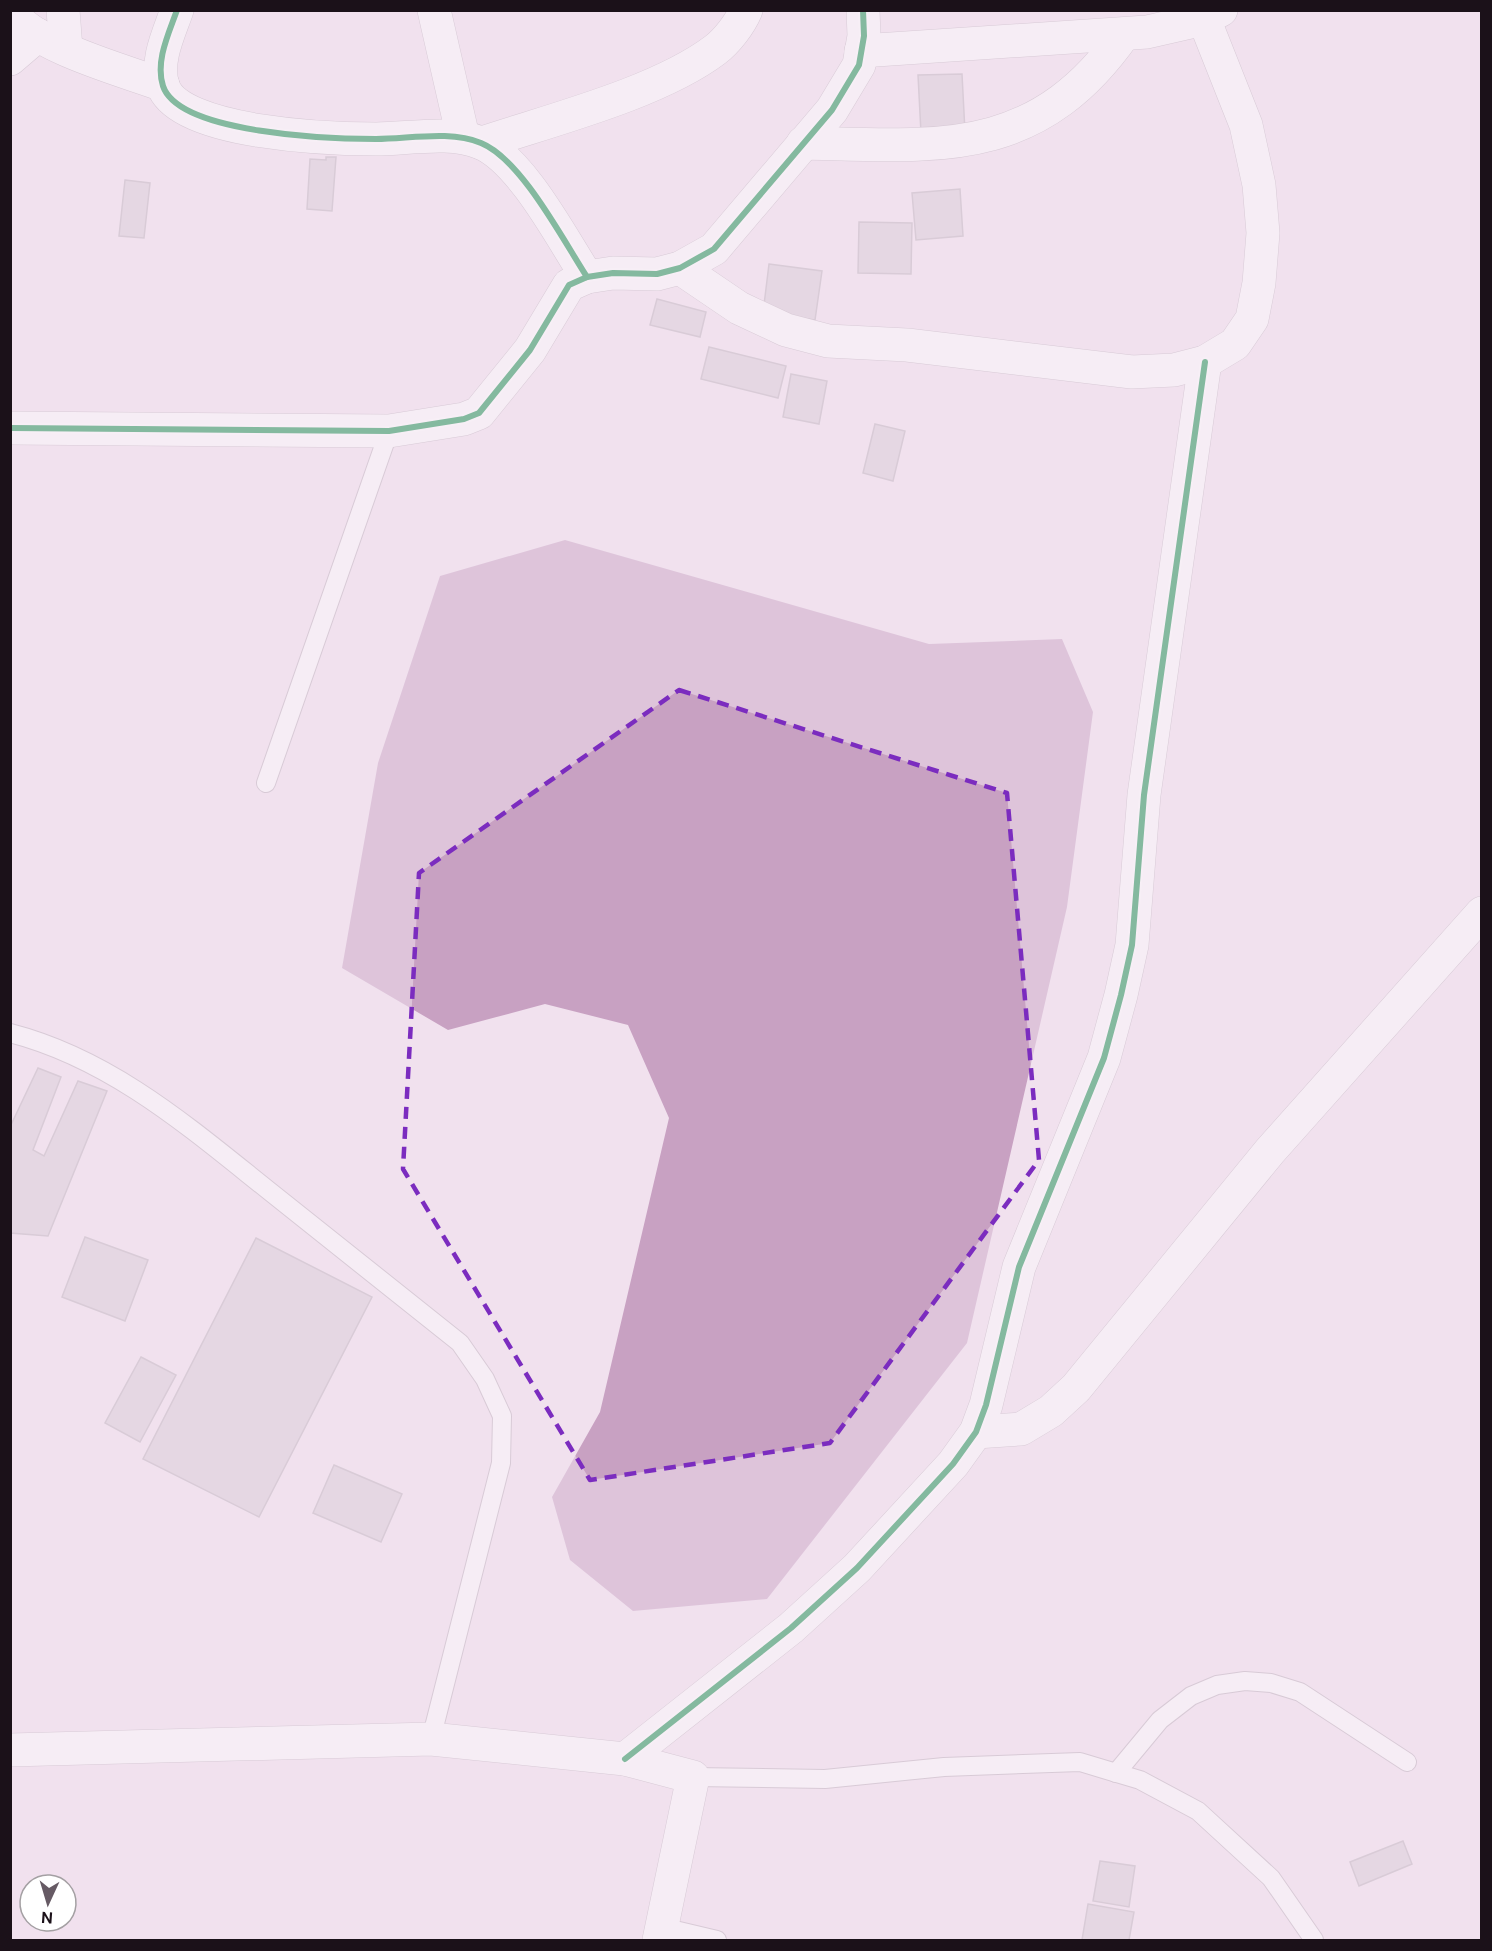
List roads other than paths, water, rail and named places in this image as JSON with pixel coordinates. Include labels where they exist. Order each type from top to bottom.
[{"type":"street","points":[[10,59],[52,42],[63,10]]},
{"type":"street","points":[[177,10],[162,57],[163,84],[169,98],[178,105],[213,121],[264,133],[375,139],[473,140],[623,96],[673,75],[717,49],[742,20],[746,10]]},
{"type":"street","points":[[434,10],[473,140],[501,155],[520,176],[587,277]]},
{"type":"street","points":[[10,428],[389,431],[464,419],[479,413],[530,350],[569,285],[587,277],[613,273],[657,274],[680,268],[714,249],[832,110],[859,65],[863,10]]},
{"type":"street","points":[[10,11],[52,42],[163,84]]},
{"type":"street","points":[[680,268],[739,308],[786,330],[828,341],[907,345],[1132,372],[1174,370],[1205,362],[1235,344],[1252,319],[1259,283],[1263,233],[1259,185],[1246,125],[1212,15],[1124,34],[861,51]]},
{"type":"street","points":[[803,143],[924,146],[964,142],[990,136],[1038,117],[1085,83],[1124,34]]},
{"type":"street","points":[[625,1760],[791,1628],[857,1568],[953,1464],[976,1432],[986,1405],[1019,1267],[1104,1059],[1132,945],[1145,783],[1205,362]]},
{"type":"street","points":[[976,1432],[1021,1429],[1051,1412],[1076,1388],[1270,1151],[1482,913]]},
{"type":"street","points":[[10,1750],[431,1739],[625,1760],[693,1777],[661,1934]]},
{"type":"lane","points":[[266,783],[389,431]]},
{"type":"lane","points":[[10,1033],[40,1040],[102,1067],[178,1118],[460,1343],[485,1379],[502,1416],[501,1463],[431,1739]]},
{"type":"lane","points":[[1116,1773],[1160,1720],[1191,1696],[1217,1685],[1245,1681],[1271,1683],[1300,1692],[1407,1762]]},
{"type":"lane","points":[[693,1777],[825,1779],[944,1767],[1024,1762],[1080,1762],[1140,1780],[1198,1811],[1271,1878],[1314,1941]]},
{"type":"lane","points":[[661,1934],[717,1941]]}]
